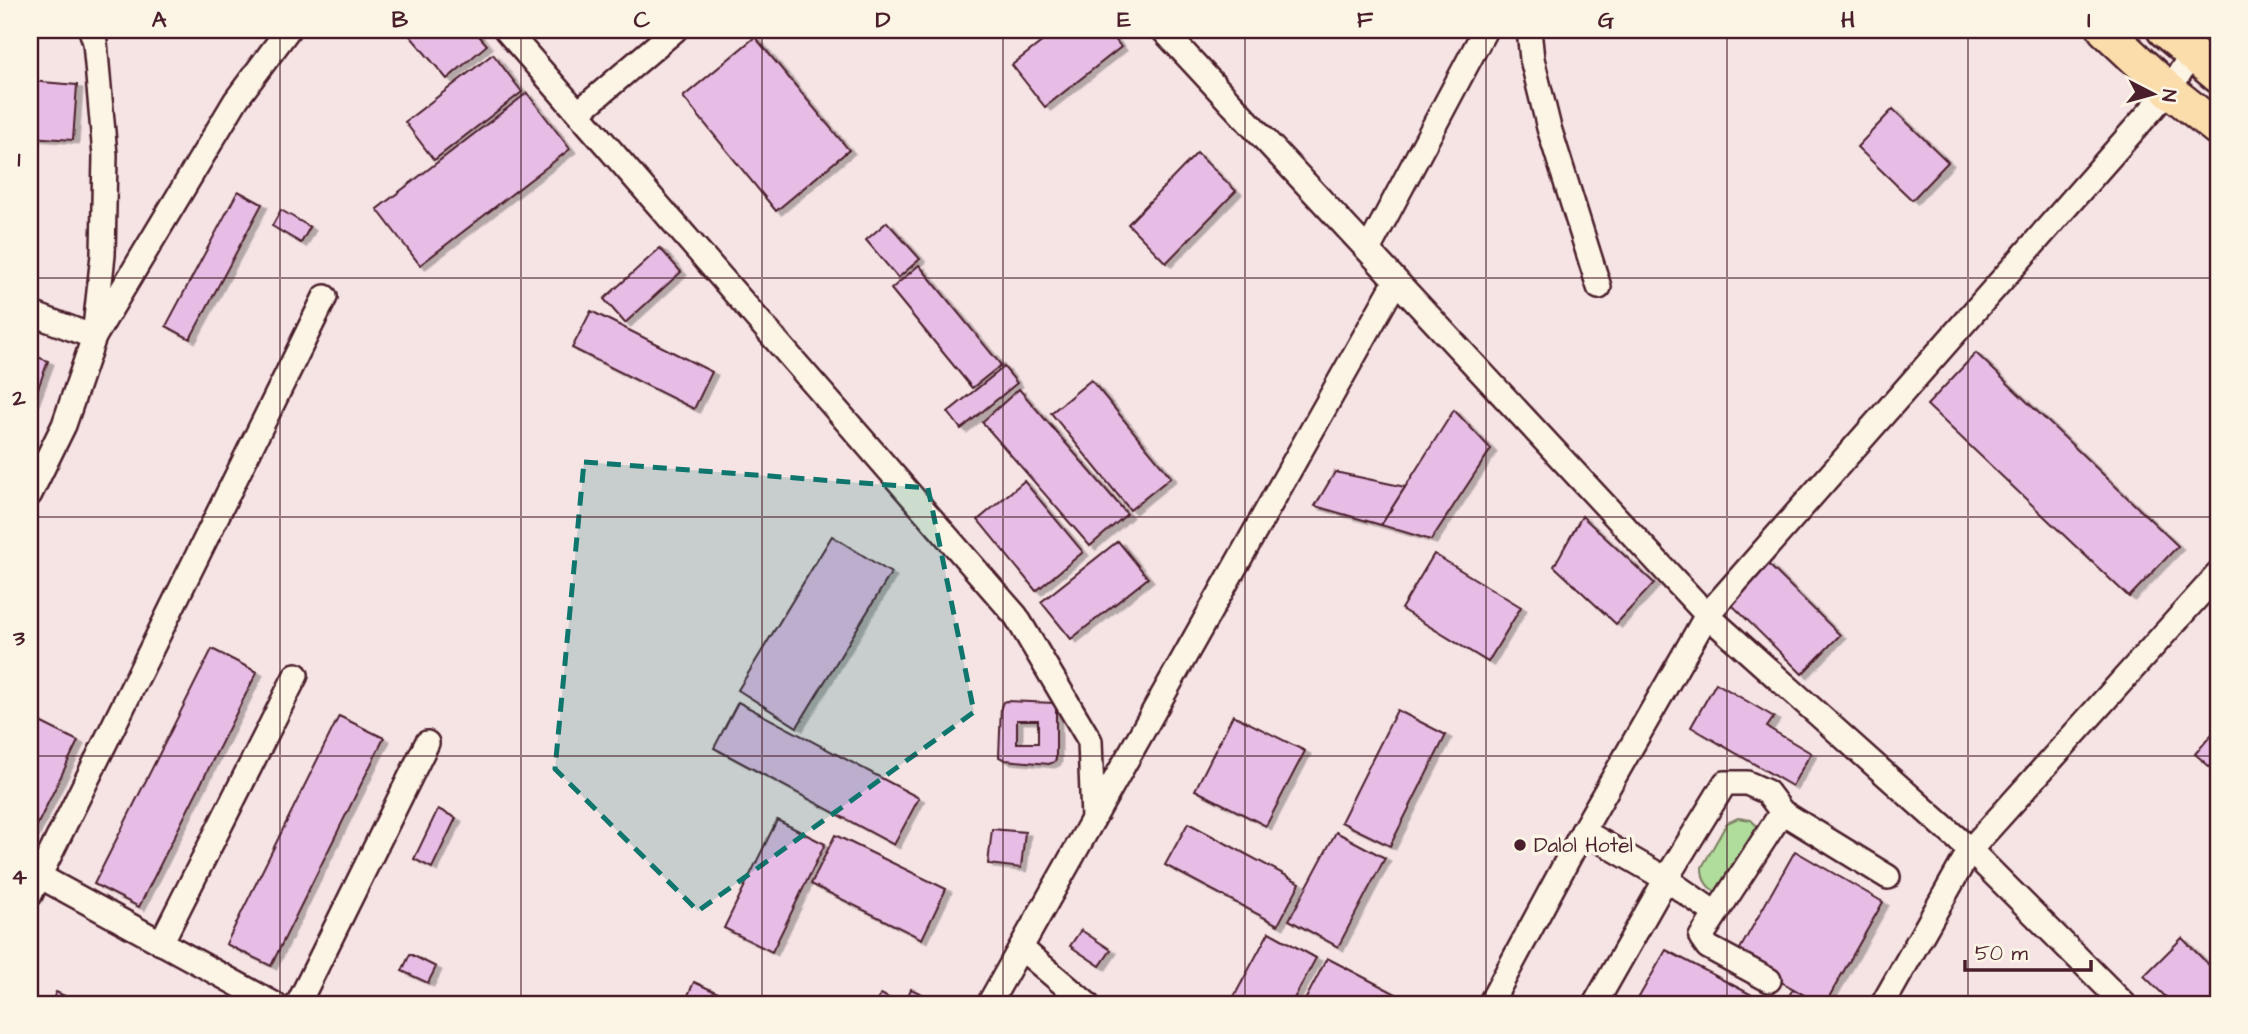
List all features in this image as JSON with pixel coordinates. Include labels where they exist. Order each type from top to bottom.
[{"type":"highway","points":[[2105,30],[2169,90],[2218,129]]},
{"type":"highway","points":[[2164,30],[2218,76]]},
{"type":"street","points":[[92,30],[105,155],[103,255],[94,337]]},
{"type":"street","points":[[30,494],[64,425],[94,337],[236,100],[288,30]]},
{"type":"street","points":[[506,30],[1016,616],[1090,741],[1093,819]]},
{"type":"street","points":[[579,112],[675,30]]},
{"type":"street","points":[[1163,30],[1707,615],[1970,850],[2124,1004]]},
{"type":"street","points":[[1368,250],[1485,30]]},
{"type":"street","points":[[1529,30],[1532,59],[1549,128],[1599,287]]},
{"type":"street","points":[[1490,1004],[1583,831],[1707,615],[2169,90],[2191,55]]},
{"type":"street","points":[[989,1004],[1396,281]]},
{"type":"street","points":[[274,1004],[161,943],[33,880],[325,297]]},
{"type":"street","points":[[30,313],[94,337]]},
{"type":"street","points":[[1883,1004],[1970,850],[2218,574]]},
{"type":"street","points":[[161,943],[296,675]]},
{"type":"street","points":[[298,1004],[427,743]]},
{"type":"street","points":[[1595,1004],[1725,783],[1747,783],[1767,792],[1782,812],[1888,877]]},
{"type":"street","points":[[1769,980],[1703,943],[1701,937],[1782,812]]},
{"type":"street","points":[[1583,831],[1667,879],[1715,913]]},
{"type":"street","points":[[1021,948],[1087,1004]]},
{"type":"highlighted area","points":[[584,462],[928,488],[974,712],[698,911],[555,769]]},
{"type":"green space","points":[[1738,818],[1751,820],[1760,829],[1719,893],[1706,883],[1702,867],[1727,823]]},
{"type":"building","points":[[405,30],[474,30],[487,45],[447,79]]},
{"type":"building","points":[[1057,30],[1108,30],[1121,47],[1045,107],[1012,65]]},
{"type":"building","points":[[755,37],[849,150],[776,211],[683,97]]},
{"type":"building","points":[[493,54],[522,92],[434,160],[405,122]]},
{"type":"building","points":[[30,81],[77,85],[73,140],[30,137]]},
{"type":"building","points":[[527,93],[570,149],[420,265],[377,209]]},
{"type":"building","points":[[1893,109],[1948,162],[1912,200],[1857,147]]},
{"type":"building","points":[[1197,153],[1236,191],[1166,263],[1128,224]]},
{"type":"building","points":[[238,191],[262,204],[190,339],[166,326]]},
{"type":"building","points":[[281,210],[310,227],[301,243],[272,226]]},
{"type":"building","points":[[887,222],[920,259],[898,278],[866,240]]},
{"type":"building","points":[[660,248],[681,272],[625,323],[604,299]]},
{"type":"building","points":[[919,265],[1001,365],[972,388],[891,289]]},
{"type":"building","points":[[591,311],[712,372],[694,409],[572,348]]},
{"type":"building","points":[[1976,353],[2178,546],[2129,597],[1927,405]]},
{"type":"building","points":[[30,354],[48,361],[30,410]]},
{"type":"building","points":[[1004,367],[1017,383],[961,429],[948,412]]},
{"type":"building","points":[[1091,380],[1171,477],[1130,510],[1051,413]]},
{"type":"building","points":[[1019,389],[1127,514],[1090,546],[982,422]]},
{"type":"building","points":[[1454,410],[1491,449],[1431,540],[1381,525]]},
{"type":"building","points":[[1335,472],[1405,487],[1381,525],[1315,506]]},
{"type":"building","points":[[1024,481],[1083,552],[1036,591],[978,520]]},
{"type":"building","points":[[1582,516],[1654,583],[1616,624],[1554,566]]},
{"type":"building","points":[[832,536],[891,573],[797,727],[738,690]]},
{"type":"building","points":[[1118,541],[1148,578],[1071,639],[1041,602]]},
{"type":"building","points":[[1434,554],[1521,607],[1488,662],[1401,609]]},
{"type":"building","points":[[1767,563],[1840,635],[1802,674],[1729,602]]},
{"type":"building","points":[[212,649],[257,672],[139,907],[94,884]]},
{"type":"building","points":[[1716,683],[1774,717],[1767,727],[1811,753],[1792,786],[1691,727]]},
{"type":"building","points":[[738,702],[919,798],[894,845],[714,748]]},
{"type":"building","points":[[1003,702],[1055,703],[1054,762],[1049,764],[1005,760],[999,757]],"holes":[[[1017,720],[1038,720],[1038,743],[1017,743]]]},
{"type":"building","points":[[1397,710],[1446,735],[1390,846],[1341,822]]},
{"type":"building","points":[[1233,715],[1305,751],[1266,826],[1195,790]]},
{"type":"building","points":[[339,716],[384,738],[271,966],[226,944]]},
{"type":"building","points":[[30,717],[78,741],[30,840]]},
{"type":"building","points":[[2218,727],[2218,774],[2195,754]]},
{"type":"building","points":[[438,809],[456,818],[432,868],[414,859]]},
{"type":"building","points":[[777,820],[825,844],[772,952],[724,928]]},
{"type":"building","points":[[1188,823],[1300,883],[1278,925],[1165,865]]},
{"type":"building","points":[[992,829],[1025,832],[1021,868],[988,864]]},
{"type":"building","points":[[1336,832],[1385,858],[1338,947],[1289,920]]},
{"type":"building","points":[[835,835],[946,889],[922,939],[811,884]]},
{"type":"building","points":[[1795,851],[1883,902],[1825,1004],[1820,1004],[1736,956]]},
{"type":"building","points":[[1081,930],[1111,950],[1100,966],[1070,946]]},
{"type":"building","points":[[1269,932],[1316,958],[1291,1004],[1230,1004]]},
{"type":"building","points":[[2182,938],[2218,974],[2218,1004],[2173,1004],[2144,976]]},
{"type":"building","points":[[1666,950],[1769,1004],[1635,1004]]},
{"type":"building","points":[[410,954],[436,967],[428,983],[402,971]]},
{"type":"building","points":[[1327,958],[1415,1004],[1303,1004]]},
{"type":"building","points":[[694,982],[742,1004],[684,1004]]},
{"type":"building","points":[[911,989],[935,1000],[933,1004],[905,1002]]},
{"type":"building","points":[[1793,989],[1820,1004],[1784,1004]]},
{"type":"building","points":[[56,992],[82,1004],[51,1004]]},
{"type":"building","points":[[881,994],[898,1003],[875,1004]]},
{"type":"place","name":"Dalol Hotel","points":[[1520,845]]}]
